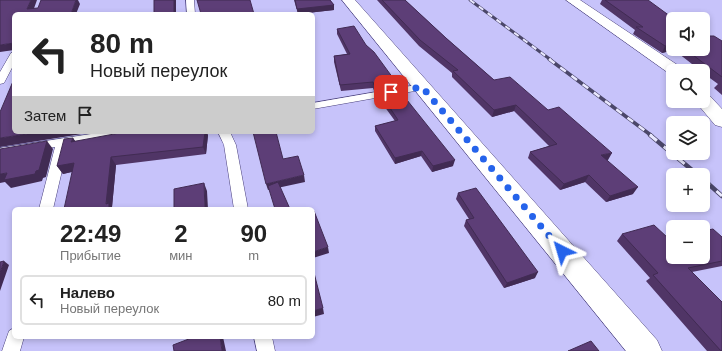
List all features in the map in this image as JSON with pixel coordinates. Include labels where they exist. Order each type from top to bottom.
[{"type":"street","points":[[348,0],[646,351]]},
{"type":"street","points":[[572,0],[666,64]]},
{"type":"street","points":[[710,107],[722,121]]},
{"type":"lane","points":[[190,0],[191,12]]},
{"type":"lane","points":[[0,81],[12,59]]},
{"type":"lane","points":[[315,106],[422,87]]},
{"type":"lane","points":[[0,152],[114,134]]},
{"type":"lane","points":[[225,134],[230,145],[241,207]]},
{"type":"lane","points":[[46,207],[63,141]]},
{"type":"lane","points":[[11,351],[14,339]]},
{"type":"lane","points":[[264,339],[266,351]]},
{"type":"building","points":[[0,0],[31,0],[27,9],[38,8],[41,0],[76,0],[72,12],[12,12],[12,43],[0,45]]},
{"type":"building","points":[[154,0],[174,0],[174,12],[154,12]]},
{"type":"building","points":[[197,0],[250,0],[253,12],[200,12]]},
{"type":"building","points":[[295,0],[330,0],[334,5],[297,9]]},
{"type":"building","points":[[382,0],[405,0],[494,80],[510,77],[548,110],[559,107],[612,153],[601,155],[638,187],[610,196],[589,175],[564,184],[530,152],[557,144],[516,105],[494,110],[453,71],[458,70],[420,40]]},
{"type":"building","points":[[605,0],[648,0],[666,13],[666,46],[636,27],[643,27]]},
{"type":"building","points":[[354,26],[366,45],[374,52],[393,78],[390,78],[393,81],[374,85],[373,82],[340,85],[334,56],[350,54],[337,29]]},
{"type":"building","points":[[710,36],[714,36],[722,41],[722,77],[710,68],[710,64],[705,64],[694,56],[710,56]]},
{"type":"building","points":[[12,84],[12,134],[27,134],[0,138],[0,112]]},
{"type":"building","points":[[399,90],[455,160],[433,166],[422,151],[395,158],[375,126],[398,120],[380,93]]},
{"type":"building","points":[[114,134],[205,134],[203,147],[111,157],[106,204],[109,203],[109,207],[64,207],[74,163],[57,166],[64,139],[73,138],[71,142]]},
{"type":"building","points":[[254,134],[277,134],[283,159],[298,156],[304,175],[266,184]]},
{"type":"building","points":[[47,141],[39,170],[36,171],[35,174],[4,180],[7,173],[0,174],[0,149]]},
{"type":"building","points":[[278,182],[289,207],[274,207],[268,186]]},
{"type":"building","points":[[204,183],[205,207],[174,207],[174,189]]},
{"type":"building","points":[[476,188],[538,272],[507,283],[466,220],[474,218],[458,193]]},
{"type":"building","points":[[315,214],[328,247],[315,251]]},
{"type":"building","points":[[654,225],[666,236],[666,264],[707,264],[688,268],[722,302],[722,351],[653,275],[658,273],[622,234]]},
{"type":"building","points":[[713,229],[722,237],[722,261],[710,263],[710,230]]},
{"type":"building","points":[[4,261],[0,273],[0,262]]},
{"type":"building","points":[[315,277],[323,308],[315,310]]},
{"type":"building","points":[[189,339],[220,339],[222,351],[174,351],[173,345]]},
{"type":"building","points":[[591,341],[599,351],[568,351]]},
{"type":"railway","points":[[470,0],[551,60]]},
{"type":"railway","points":[[549,59],[652,136]]},
{"type":"railway","points":[[650,135],[690,168]]},
{"type":"railway","points":[[710,185],[722,196]]},
{"type":"route","points":[[391,92],[422,87],[562,251]]}]
